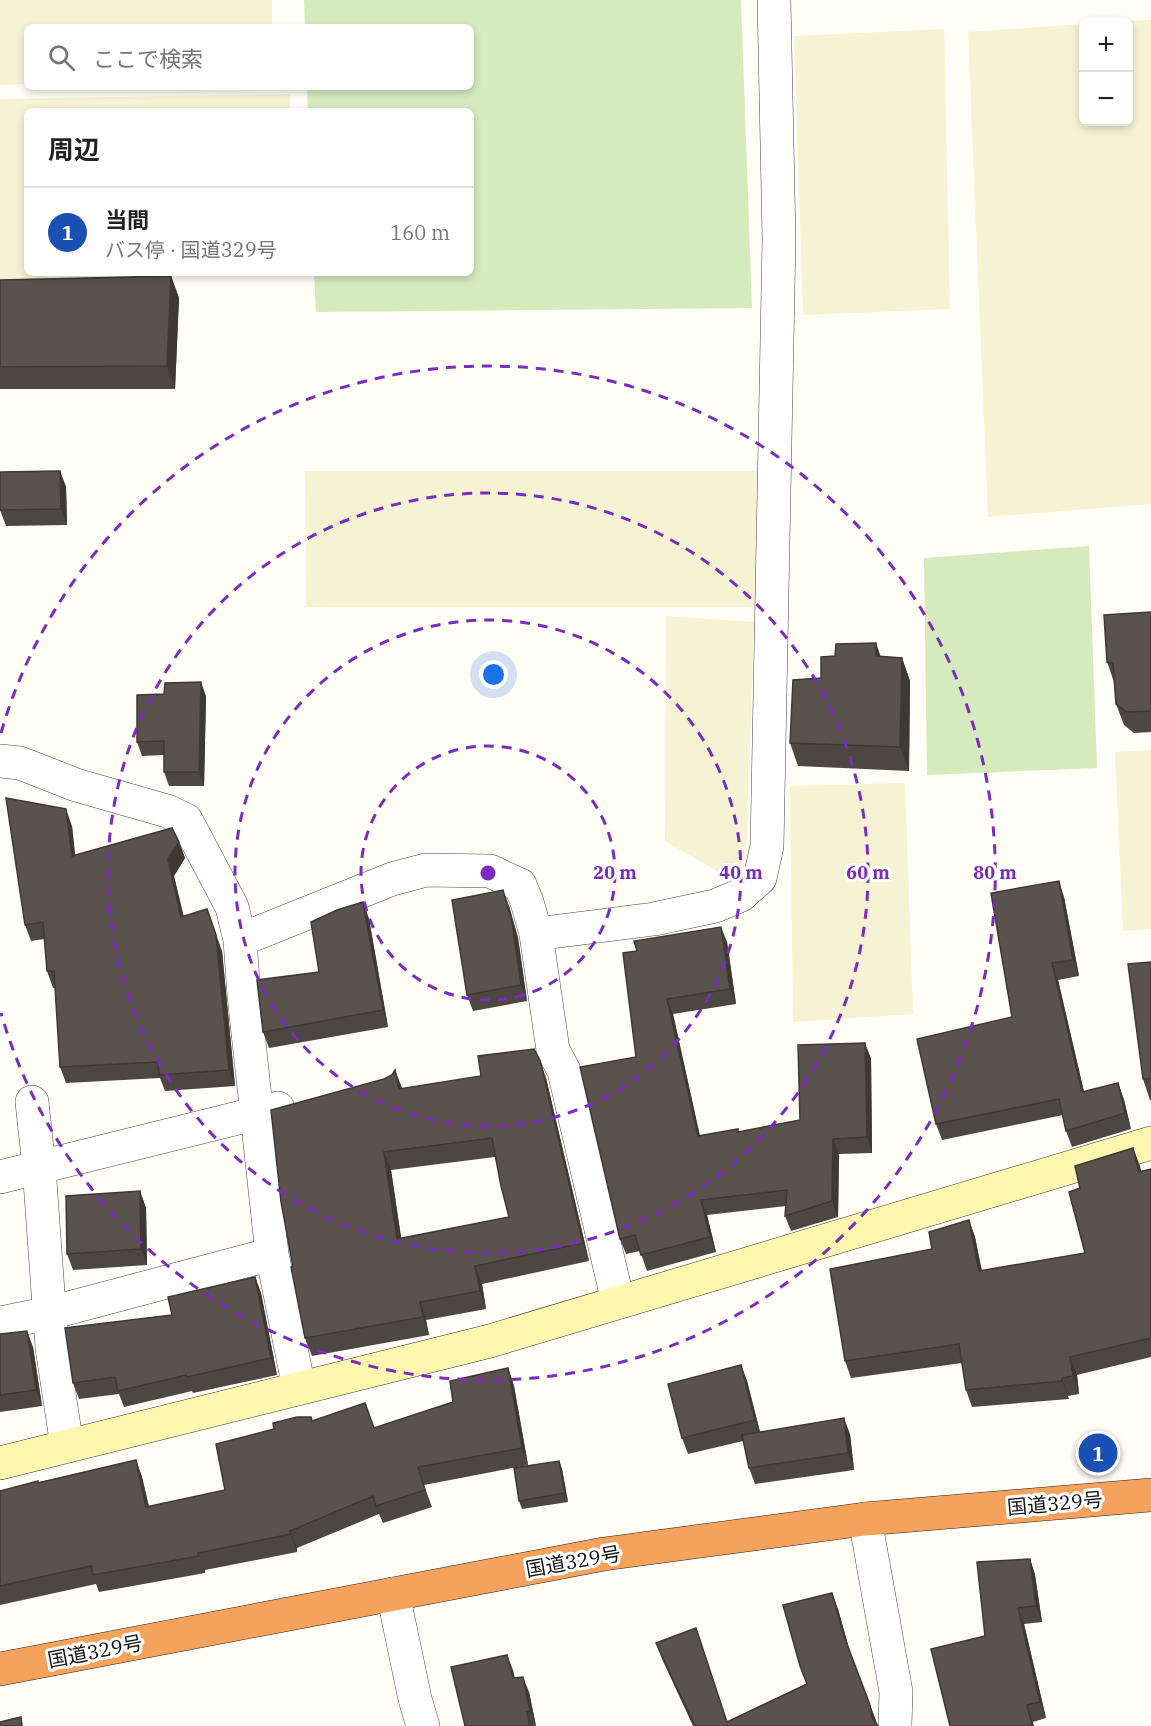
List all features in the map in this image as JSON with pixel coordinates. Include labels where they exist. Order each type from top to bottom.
[{"type":"highway","name":"国道329号","points":[[0,1669],[604,1554],[865,1519],[1151,1495]]},
{"type":"street","points":[[536,934],[654,919],[715,906],[741,895],[760,878],[767,846],[779,239],[774,0]]},
{"type":"street","points":[[0,761],[20,763],[76,785],[167,811],[186,820],[232,907],[240,940],[272,1254],[299,1388]]},
{"type":"street","points":[[240,940],[392,879],[426,870],[490,871],[520,885],[536,934],[553,1050],[564,1071],[618,1302]]},
{"type":"street","points":[[0,1177],[311,1099]]},
{"type":"street","points":[[32,1102],[52,1348],[67,1446]]},
{"type":"street","points":[[0,1463],[490,1341],[1151,1143]]},
{"type":"street","points":[[0,1323],[272,1254]]},
{"type":"street","points":[[865,1519],[896,1692],[895,1726]]},
{"type":"street","points":[[393,1594],[415,1699],[423,1726]]},
{"type":"shaded area","points":[[0,0],[272,0],[272,24],[24,24],[24,84],[0,85]]},
{"type":"shaded area","points":[[1151,20],[1151,504],[988,517],[968,32],[1079,24],[1079,126],[1133,126],[1133,21]]},
{"type":"shaded area","points":[[944,29],[950,309],[803,315],[794,36]]},
{"type":"shaded area","points":[[290,94],[290,108],[24,108],[24,276],[100,276],[0,280],[0,99]]},
{"type":"shaded area","points":[[305,471],[759,471],[758,607],[306,607]]},
{"type":"shaded area","points":[[666,616],[754,622],[747,838],[740,874],[722,874],[665,841]]},
{"type":"shaded area","points":[[1151,750],[1151,929],[1123,931],[1115,752]]},
{"type":"shaded area","points":[[905,783],[913,1014],[793,1022],[790,786]]},
{"type":"green space","points":[[304,0],[741,0],[752,308],[316,312],[314,276],[474,276],[474,108],[308,108],[307,90],[474,90],[474,24],[305,24]]},
{"type":"green space","points":[[1089,546],[1097,768],[927,775],[924,558]]},
{"type":"building","points":[[171,276],[167,366],[0,367],[0,280]]},
{"type":"building","points":[[60,471],[61,509],[0,510],[0,472]]},
{"type":"building","points":[[1151,612],[1151,711],[1127,712],[1116,704],[1113,663],[1107,662],[1104,615]]},
{"type":"building","points":[[876,643],[876,656],[902,658],[900,747],[790,743],[793,680],[821,678],[821,657],[835,656],[836,644]]},
{"type":"building","points":[[201,682],[199,772],[164,772],[164,741],[137,742],[137,695],[164,694],[165,683]]},
{"type":"building","points":[[6,798],[66,809],[72,856],[172,828],[179,842],[168,859],[181,917],[207,909],[216,935],[229,1070],[159,1075],[158,1062],[60,1067],[54,971],[47,971],[43,922],[25,925]]},
{"type":"building","points":[[1059,881],[1073,960],[1052,963],[1082,1092],[1118,1083],[1125,1113],[1066,1131],[1059,1099],[936,1124],[917,1039],[1012,1017],[991,893]]},
{"type":"building","points":[[503,890],[512,922],[521,985],[467,995],[452,900]]},
{"type":"building","points":[[363,902],[383,1010],[263,1032],[257,980],[319,972],[311,922],[337,910]]},
{"type":"building","points":[[721,927],[730,989],[667,999],[698,1136],[738,1129],[738,1132],[800,1120],[798,1045],[865,1043],[867,1137],[833,1139],[832,1201],[785,1216],[787,1190],[701,1200],[710,1237],[641,1255],[635,1235],[620,1239],[580,1067],[636,1057],[623,953],[637,951],[634,941]]},
{"type":"building","points":[[1151,962],[1151,1079],[1143,1079],[1128,964]]},
{"type":"building","points":[[534,1049],[540,1060],[583,1243],[475,1266],[480,1291],[420,1302],[423,1317],[305,1338],[281,1202],[271,1110],[384,1079],[392,1075],[395,1070],[399,1089],[481,1076],[478,1056]],"holes":[[[492,1138],[509,1217],[397,1239],[384,1152]]]},
{"type":"building","points":[[1133,1148],[1139,1172],[1151,1169],[1151,1338],[1070,1357],[1073,1376],[1062,1378],[1062,1381],[966,1390],[959,1344],[845,1361],[830,1269],[932,1249],[929,1232],[969,1220],[979,1271],[1085,1253],[1069,1192],[1080,1188],[1075,1166]]},
{"type":"building","points":[[140,1191],[141,1249],[67,1254],[66,1196]]},
{"type":"building","points":[[255,1277],[271,1358],[118,1391],[115,1377],[73,1383],[65,1328],[172,1315],[168,1297]]},
{"type":"building","points":[[27,1331],[36,1390],[0,1395],[0,1334]]},
{"type":"building","points":[[741,1365],[755,1420],[682,1438],[668,1384]]},
{"type":"building","points":[[508,1368],[522,1448],[418,1467],[425,1490],[376,1506],[373,1496],[290,1531],[291,1534],[198,1553],[199,1556],[93,1575],[91,1566],[0,1586],[0,1491],[136,1460],[146,1507],[225,1490],[216,1444],[274,1429],[273,1423],[297,1417],[311,1417],[312,1421],[365,1403],[374,1428],[453,1402],[450,1381]]},
{"type":"building","points":[[844,1418],[848,1453],[749,1468],[742,1435]]},
{"type":"building","points":[[559,1461],[565,1493],[519,1501],[514,1468]]},
{"type":"building","points":[[1030,1559],[1036,1606],[1018,1608],[1040,1702],[1027,1705],[1032,1726],[950,1726],[931,1649],[985,1636],[977,1562]]},
{"type":"building","points":[[832,1593],[844,1636],[870,1705],[872,1718],[878,1726],[695,1726],[656,1643],[696,1628],[727,1722],[807,1684],[783,1605]]},
{"type":"building","points":[[507,1655],[513,1678],[523,1677],[530,1711],[527,1712],[530,1726],[465,1726],[451,1667]]},
{"type":"building","points":[[21,1717],[22,1726],[0,1726],[0,1722]]},
{"type":"place","name":"当間","points":[[1098,1453]]}]
